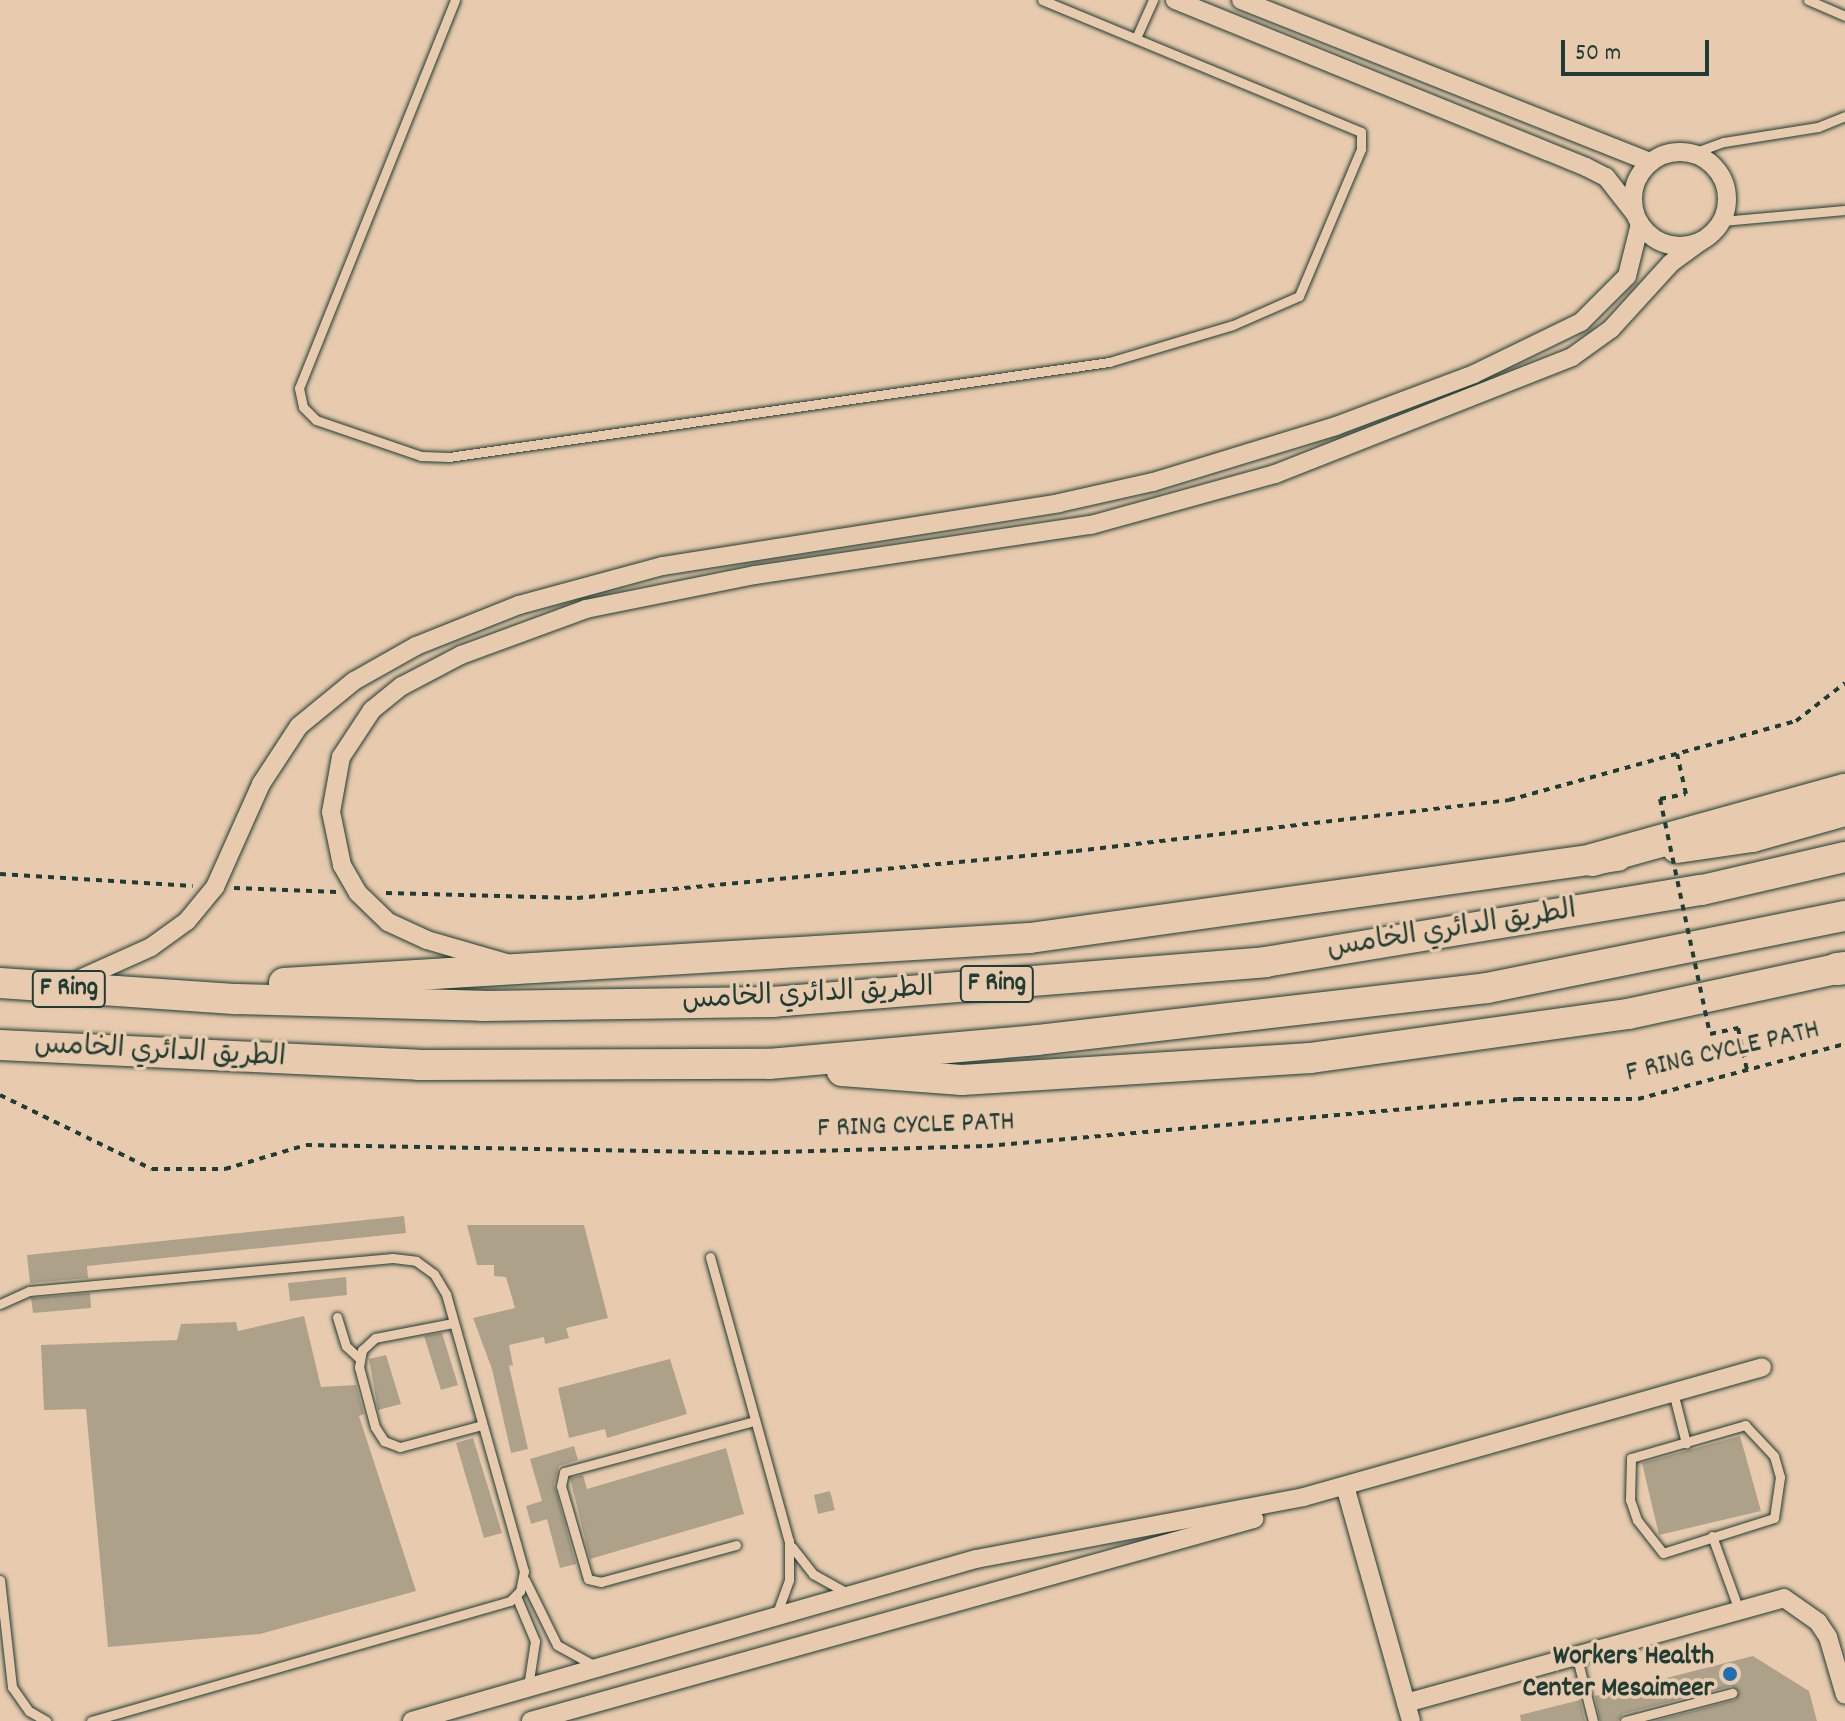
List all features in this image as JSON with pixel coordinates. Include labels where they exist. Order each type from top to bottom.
[{"type":"highway","points":[[1592,860],[1845,790]]},
{"type":"highway","points":[[139,993],[520,967],[1030,938],[1752,837],[1845,811]]},
{"type":"highway","name":"الطريق الدائري الخامس","points":[[0,983],[139,993],[482,1006],[788,1001],[1265,962],[1702,890],[1845,857]]},
{"type":"highway","name":"الطريق الدائري الخامس","points":[[0,1045],[419,1065],[769,1064],[1054,1039],[1487,988],[1845,916]]},
{"type":"highway","points":[[769,1064],[962,1080],[1310,1058],[1628,1014],[1842,968]]},
{"type":"street","points":[[1175,0],[1586,167],[1606,177],[1637,219],[1667,244],[1700,242]]},
{"type":"street","points":[[1241,0],[1650,162]]},
{"type":"street","points":[[59,988],[169,935],[215,887],[261,784],[299,726],[354,681],[449,632],[519,605],[663,566],[1059,503],[1153,482],[1336,426],[1474,374],[1581,322],[1627,276],[1637,219],[1636,181],[1650,162],[1670,153],[1693,153],[1710,162],[1726,185],[1722,221],[1671,263],[1611,329],[1572,357],[1275,474],[1153,510],[1028,537],[651,593],[522,630],[461,655],[386,697],[359,724],[341,757],[332,794],[332,831],[342,865],[358,893],[407,932],[520,967]]},
{"type":"street","points":[[449,632],[461,655]]},
{"type":"street","points":[[412,1721],[1012,1550],[1304,1497],[1762,1367]]},
{"type":"street","points":[[1345,1486],[1408,1712],[1576,1654],[1784,1598],[1799,1606],[1828,1637],[1845,1695]]},
{"type":"street","points":[[531,1721],[1268,1515],[1304,1497]]},
{"type":"lane","points":[[455,0],[299,388],[303,407],[316,420],[421,456],[449,457],[1109,362],[1172,346],[1291,303],[1311,276],[1361,149],[1361,132],[1042,0]]},
{"type":"lane","points":[[1136,38],[1153,0]]},
{"type":"lane","points":[[1808,0],[1845,16]]},
{"type":"lane","points":[[1693,153],[1724,142],[1818,127],[1845,116]]},
{"type":"lane","points":[[1722,221],[1845,210]]},
{"type":"lane","points":[[710,1257],[789,1541],[789,1580],[776,1617]]},
{"type":"lane","points":[[0,1304],[29,1291],[404,1258],[434,1274],[453,1323],[524,1577],[557,1645],[577,1660],[601,1667]]},
{"type":"lane","points":[[337,1317],[346,1346],[359,1358],[375,1427],[391,1446],[408,1446],[482,1425]]},
{"type":"lane","points":[[359,1358],[375,1338],[453,1323]]},
{"type":"lane","points":[[1673,1392],[1686,1443]]},
{"type":"lane","points":[[736,1545],[601,1582],[588,1579],[561,1486],[564,1472],[755,1421]]},
{"type":"lane","points":[[1745,1425],[1774,1456],[1780,1477],[1774,1518],[1712,1536],[1663,1553],[1648,1538],[1630,1500],[1631,1458],[1745,1425]]},
{"type":"lane","points":[[1712,1536],[1739,1610]]},
{"type":"lane","points":[[789,1541],[813,1574],[851,1595]]},
{"type":"lane","points":[[524,1577],[516,1596],[535,1641],[527,1688]]},
{"type":"lane","points":[[0,1580],[4,1666],[19,1700],[46,1721]]},
{"type":"lane","points":[[91,1721],[516,1596]]},
{"type":"lane","points":[[1576,1654],[1593,1721]]},
{"type":"lane","points":[[1625,1721],[1732,1693]]},
{"type":"path","points":[[0,874],[358,893],[577,898],[1076,851],[1509,800],[1796,721],[1845,683]]},
{"type":"path","points":[[1677,754],[1686,794],[1660,799],[1710,1034],[1738,1028],[1747,1070]]},
{"type":"path","name":"F RING CYCLE PATH","points":[[0,1095],[152,1169],[225,1169],[306,1145],[748,1153],[987,1146],[1518,1099],[1638,1099],[1845,1044]]},
{"type":"building","points":[[404,1216],[406,1233],[87,1266],[88,1278],[30,1283],[27,1255]]},
{"type":"building","points":[[467,1225],[584,1225],[608,1318],[566,1328],[569,1338],[545,1344],[544,1337],[509,1345],[513,1365],[509,1366],[528,1449],[511,1453],[492,1369],[473,1318],[515,1308],[506,1277],[494,1276],[494,1265],[477,1265]]},
{"type":"building","points":[[346,1277],[347,1295],[290,1301],[288,1283]]},
{"type":"building","points":[[90,1293],[91,1308],[33,1313],[31,1298]]},
{"type":"building","points":[[304,1316],[321,1387],[356,1385],[364,1414],[359,1416],[416,1591],[260,1634],[108,1647],[86,1409],[44,1410],[41,1345],[177,1340],[181,1324],[236,1322],[238,1331]]},
{"type":"building","points":[[442,1333],[458,1385],[441,1390],[424,1336]]},
{"type":"building","points":[[386,1355],[401,1404],[378,1410],[369,1359]]},
{"type":"building","points":[[670,1359],[687,1414],[607,1438],[605,1429],[569,1438],[558,1388]]},
{"type":"building","points":[[1740,1436],[1761,1511],[1659,1535],[1642,1463]]},
{"type":"building","points":[[473,1438],[502,1533],[484,1538],[456,1443]]},
{"type":"building","points":[[574,1446],[578,1460],[559,1466],[554,1484],[576,1564],[560,1568],[547,1519],[531,1524],[526,1506],[542,1501],[530,1459]]},
{"type":"building","points":[[726,1448],[744,1514],[590,1559],[570,1478],[583,1475],[587,1489]]},
{"type":"building","points":[[830,1491],[835,1510],[818,1514],[814,1495]]},
{"type":"building","name":"Workers Health Center Mesaimeer","points":[[1753,1656],[1809,1691],[1817,1721],[1655,1721],[1735,1700],[1739,1692],[1731,1686],[1623,1714],[1618,1721],[1600,1721],[1595,1696]]},
{"type":"building","points":[[1580,1700],[1585,1721],[1521,1721],[1520,1715]]},
{"type":"place","name":"Workers Health Center Mesaimeer","points":[[1730,1674]]}]
